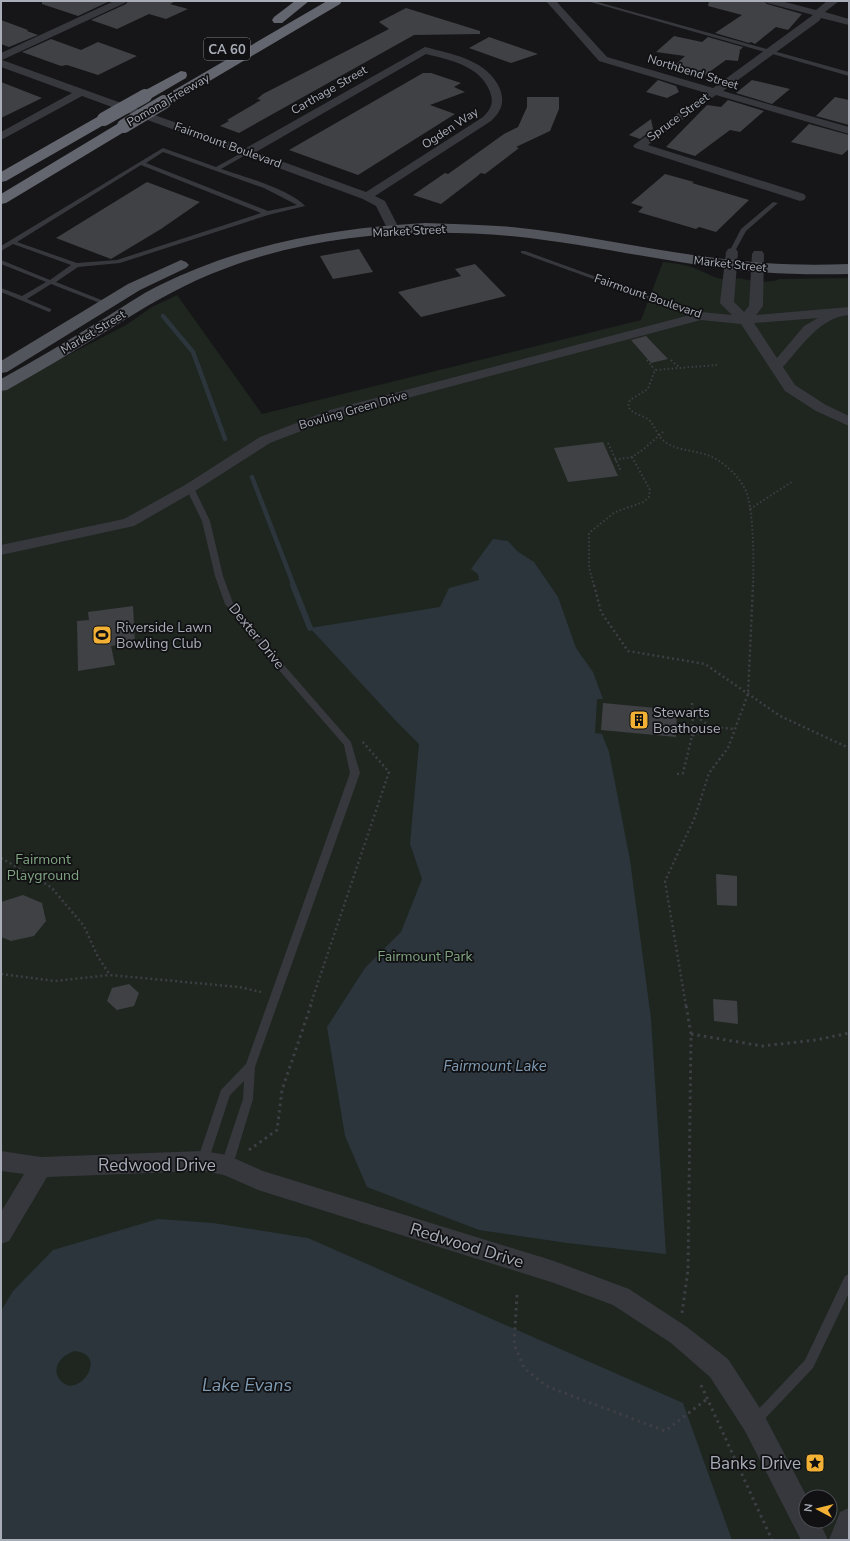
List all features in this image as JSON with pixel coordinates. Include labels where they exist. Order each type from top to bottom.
[{"type":"highway","points":[[278,20],[303,1]]},
{"type":"highway","name":"CA 60","points":[[264,27],[308,1]]},
{"type":"highway","name":"Pomona Freeway","points":[[1,200],[265,43],[342,3]]},
{"type":"highway","name":"Pomona Freeway","points":[[1,178],[192,69]]},
{"type":"main road","name":"Market Street","points":[[1,386],[148,298],[214,268],[260,253],[391,224],[457,216],[519,220],[731,259],[849,269]]},
{"type":"main road","name":"Market Street","points":[[1,368],[134,287],[175,268],[220,251],[259,240],[337,223],[391,224]]},
{"type":"main road","name":"Market Street","points":[[758,261],[797,256],[849,255]]},
{"type":"street","points":[[1,57],[122,1]]},
{"type":"street","name":"Northbend Street","points":[[551,1],[603,59],[849,131]]},
{"type":"street","points":[[770,1],[849,22]]},
{"type":"street","name":"Spruce Street","points":[[800,197],[639,146],[815,18],[822,9],[834,1]]},
{"type":"street","name":"Carthage Street","points":[[247,152],[425,50]]},
{"type":"street","name":"Ogden Way","points":[[367,196],[487,120],[498,108],[498,99],[495,88],[478,70],[452,58],[425,50]]},
{"type":"street","name":"Fairmount Boulevard","points":[[1,63],[367,196],[381,204],[391,224]]},
{"type":"street","points":[[1,137],[81,92]]},
{"type":"street","points":[[731,259],[727,303],[745,320],[790,388],[821,408],[849,422]]},
{"type":"street","points":[[745,320],[756,306],[758,261]]},
{"type":"street","name":"Fairmount Boulevard","points":[[700,316],[745,320],[835,314],[849,311]]},
{"type":"street","points":[[776,367],[809,329],[835,314]]},
{"type":"street","name":"Bowling Green Drive","points":[[1,550],[129,523],[190,488],[249,450],[279,434],[315,420],[700,316]]},
{"type":"street","name":"Redwood Drive","points":[[1,1161],[41,1167],[203,1161],[227,1165],[258,1180],[554,1272],[621,1297],[679,1335],[719,1368],[754,1422],[815,1540]]},
{"type":"street","points":[[1,1232],[41,1167]]},
{"type":"street","points":[[842,1540],[849,1521]]},
{"type":"lane","points":[[589,1],[849,74]]},
{"type":"lane","points":[[1,249],[163,150],[266,188],[296,201],[302,206],[266,213],[118,262],[76,265],[13,242]]},
{"type":"lane","points":[[216,169],[247,152]]},
{"type":"lane","points":[[141,163],[266,213]]},
{"type":"lane","points":[[731,259],[736,241],[744,230],[775,204]]},
{"type":"lane","name":"Fairmount Boulevard","points":[[523,252],[700,316]]},
{"type":"lane","points":[[1,262],[107,304]]},
{"type":"lane","points":[[22,299],[76,265]]},
{"type":"lane","points":[[1,290],[49,310]]},
{"type":"lane","name":"Dexter Drive","points":[[190,488],[206,521],[219,576],[230,604],[281,667],[348,744],[355,773],[275,996]]},
{"type":"lane","points":[[227,1165],[248,1098],[250,1068],[275,996]]},
{"type":"lane","points":[[203,1161],[225,1093],[250,1068]]},
{"type":"lane","points":[[754,1422],[809,1364],[849,1280]]},
{"type":"path","points":[[647,360],[655,370]]},
{"type":"path","points":[[671,360],[680,368]]},
{"type":"path","points":[[655,370],[717,365]]},
{"type":"path","points":[[655,370],[648,389],[630,400],[628,406],[630,410],[649,420],[664,440],[678,448],[708,455],[727,467],[746,490],[750,509],[754,567],[748,694],[728,748],[709,773],[695,817],[665,881],[691,1034],[689,1238],[688,1270],[685,1292]]},
{"type":"path","points":[[615,460],[632,457],[644,449],[665,430]]},
{"type":"path","points":[[608,443],[621,472]]},
{"type":"path","points":[[632,457],[650,490],[649,497],[644,502],[615,512],[589,534],[589,567],[601,612],[628,651],[705,664],[780,716],[849,748]]},
{"type":"path","points":[[750,509],[793,481]]},
{"type":"path","points":[[677,774],[683,773],[692,736],[692,703]]},
{"type":"path","points":[[693,714],[711,727]]},
{"type":"path","points":[[692,736],[711,727],[735,729]]},
{"type":"path","points":[[1,858],[51,887],[84,926],[98,957],[110,975]]},
{"type":"path","points":[[1,974],[55,981],[110,975],[239,987],[275,996]]},
{"type":"path","points":[[691,1034],[762,1046],[816,1040],[849,1033]]},
{"type":"path","points":[[227,1165],[276,1130]]},
{"type":"path","points":[[517,1295],[514,1344],[524,1368],[546,1386],[665,1431],[708,1399]]},
{"type":"path","points":[[698,1378],[772,1540]]},
{"type":"green space","name":"Fairmount Park","points":[[663,262],[688,266],[725,280],[739,278],[765,282],[780,279],[849,278],[849,1540],[1,1540],[1,390],[126,325],[152,307],[177,295],[262,414],[641,320]]},
{"type":"water","name":"Fairmount Lake","points":[[493,539],[508,541],[517,551],[534,562],[558,597],[576,648],[593,672],[603,699],[597,699],[595,733],[602,734],[609,752],[630,860],[651,1019],[666,1254],[567,1243],[479,1230],[367,1187],[345,1136],[327,1027],[365,968],[401,932],[422,879],[410,844],[419,744],[310,628],[440,607],[449,588],[479,580],[478,574],[471,569]]},
{"type":"water","name":"Lake Evans","points":[[158,1219],[213,1223],[308,1238],[683,1403],[732,1540],[1,1540],[1,1311],[13,1291],[53,1250]],"holes":[[[75,1351],[85,1354],[90,1360],[88,1375],[75,1385],[68,1385],[61,1381],[56,1371],[62,1358]]]},
{"type":"building","points":[[42,1],[110,1],[78,16],[42,4]]},
{"type":"building","points":[[128,1],[176,1],[170,4],[188,9],[166,19],[149,14],[117,29],[91,20],[126,4]]},
{"type":"building","points":[[709,1],[764,1],[767,4],[802,14],[788,30],[776,27],[755,44],[715,33],[742,15],[708,6]]},
{"type":"building","points":[[406,8],[480,31],[480,34],[414,35],[239,133],[220,126],[229,121],[227,120],[261,100],[257,99],[263,94],[389,29],[379,22]]},
{"type":"building","points":[[1,20],[38,35],[9,47],[1,44]]},
{"type":"building","points":[[674,36],[702,42],[708,37],[743,47],[739,51],[738,61],[726,60],[705,75],[675,65],[685,56],[656,52]]},
{"type":"building","points":[[489,37],[538,54],[511,63],[469,48]]},
{"type":"building","points":[[51,39],[81,50],[98,42],[137,56],[98,75],[67,65],[61,66],[22,52]]},
{"type":"building","points":[[423,73],[431,73],[461,83],[454,87],[465,92],[430,105],[455,114],[358,175],[289,150]]},
{"type":"building","points":[[658,80],[676,86],[679,92],[667,98],[646,92]]},
{"type":"building","points":[[752,80],[790,89],[772,104],[736,93]]},
{"type":"building","points":[[1,82],[42,98],[1,118]]},
{"type":"building","points":[[527,97],[559,97],[559,109],[550,131],[516,147],[519,148],[485,174],[481,173],[441,204],[413,195],[445,173],[448,174],[504,134],[518,127],[527,107]]},
{"type":"building","points":[[835,97],[849,100],[849,125],[816,116]]},
{"type":"building","points":[[728,100],[764,111],[740,132],[730,130],[695,156],[666,147],[707,105],[721,107]]},
{"type":"building","points":[[651,119],[653,129],[640,139],[629,135]]},
{"type":"building","points":[[809,124],[849,135],[849,149],[842,155],[791,142]]},
{"type":"building","points":[[665,174],[749,200],[716,232],[699,227],[696,229],[638,212],[643,207],[631,203]]},
{"type":"building","points":[[147,182],[200,202],[161,229],[111,259],[56,238]]},
{"type":"building","points":[[359,249],[373,272],[333,279],[320,256]]},
{"type":"building","points":[[475,264],[506,296],[421,317],[398,292],[461,276],[455,269]]},
{"type":"building","points":[[646,336],[668,359],[651,363],[631,340]]},
{"type":"building","points":[[603,442],[618,476],[568,482],[554,448]]},
{"type":"building","points":[[133,606],[135,643],[111,646],[115,665],[78,671],[77,621],[89,620],[88,612]]},
{"type":"building","name":"Stewarts Boathouse","points":[[603,703],[677,710],[676,737],[601,730]]},
{"type":"building","points":[[716,874],[737,876],[737,906],[717,905]]},
{"type":"building","points":[[23,895],[42,903],[46,921],[34,936],[11,941],[1,937],[1,902]]},
{"type":"building","points":[[129,984],[139,993],[134,1006],[117,1010],[107,1001],[112,988]]},
{"type":"building","points":[[713,999],[737,1001],[738,1024],[714,1021]]},
{"type":"waterway","points":[[163,316],[193,352],[225,439]]},
{"type":"waterway","points":[[252,477],[294,586]]},
{"type":"waterway","points":[[293,585],[310,628]]},
{"type":"place","name":"Riverside Lawn Bowling Club","points":[[102,635]]},
{"type":"place","name":"Stewarts Boathouse","points":[[639,720]]},
{"type":"place","name":"Banks Drive","points":[[815,1463]]},
{"type":"park label","name":"Fairmont Playground","points":[[43,868]]}]
